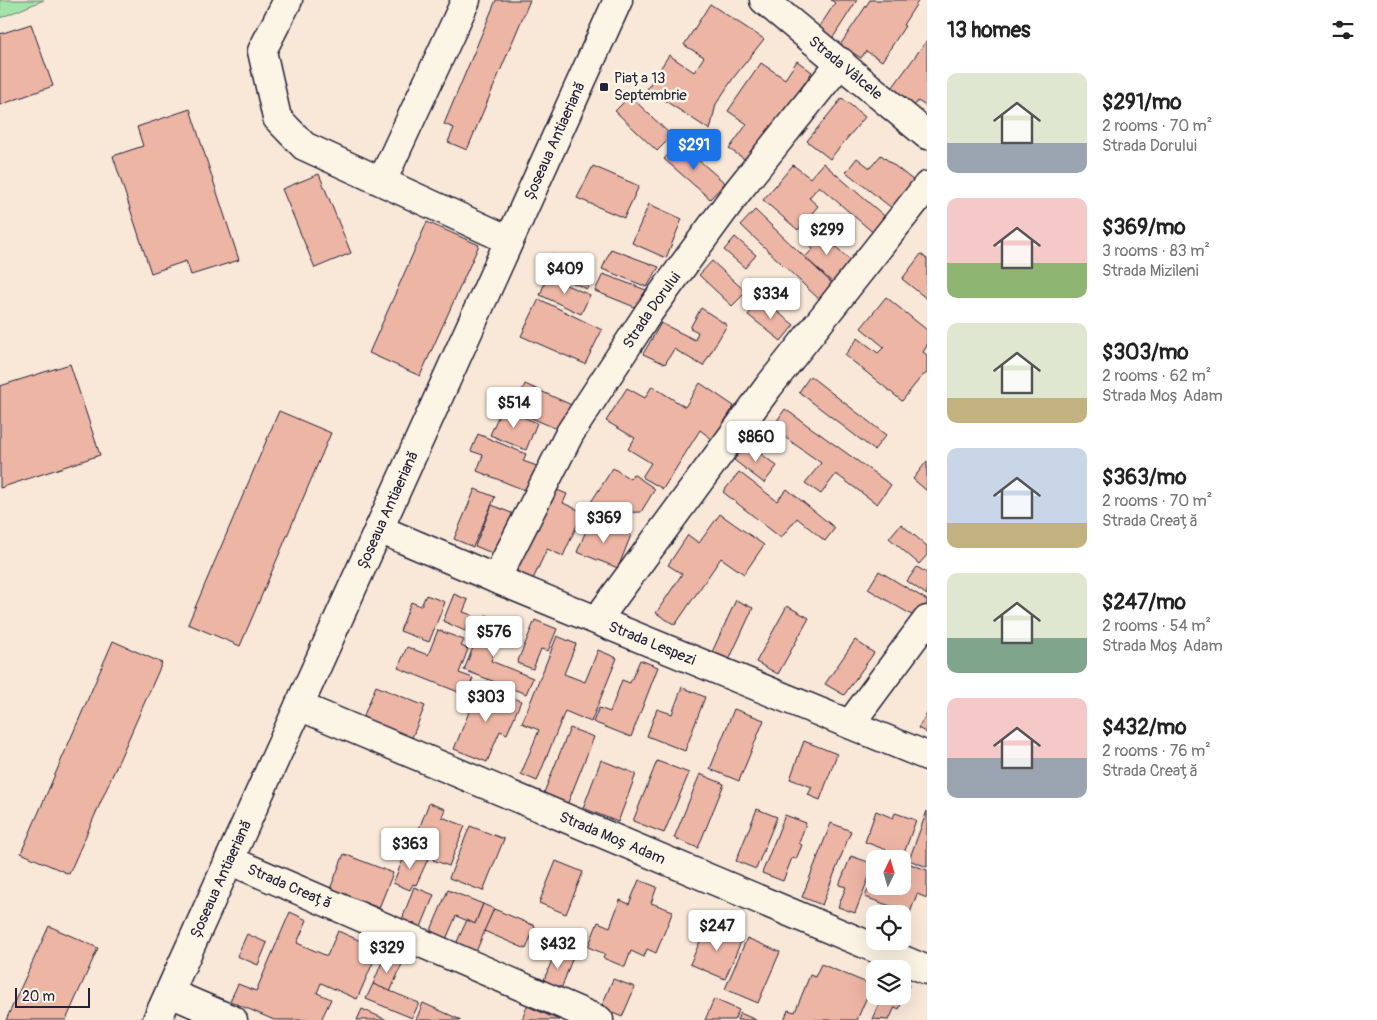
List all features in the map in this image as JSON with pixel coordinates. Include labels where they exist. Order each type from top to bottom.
[{"type":"street","points":[[288,0],[262,50],[276,118],[304,146],[509,240]]},
{"type":"street","points":[[382,182],[466,0]]},
{"type":"street","name":"Șoseaua Antiaeriană","points":[[158,1020],[618,0]]},
{"type":"street","name":"Strada Vâlcele","points":[[764,0],[927,135]]},
{"type":"street","name":"Strada Dorului","points":[[496,579],[570,433],[649,312],[737,192],[841,62]]},
{"type":"street","points":[[597,620],[769,386],[927,186]]},
{"type":"street","name":"Strada Lespezi","points":[[379,529],[927,756]]},
{"type":"street","points":[[850,724],[927,620]]},
{"type":"street","name":"Strada Moș Adam","points":[[299,706],[927,970]]},
{"type":"street","name":"Strada Creață","points":[[229,860],[599,1020]]},
{"type":"street","points":[[170,994],[233,1020]]},
{"type":"green space","points":[[0,0],[44,0],[0,18]]},
{"type":"building","points":[[496,0],[530,0],[467,150],[448,142],[454,128],[444,124]]},
{"type":"building","points":[[831,0],[857,0],[832,39],[818,29],[835,3]]},
{"type":"building","points":[[870,0],[919,0],[903,25],[905,26],[882,61],[866,51],[861,58],[840,45]]},
{"type":"building","points":[[710,4],[764,39],[734,77],[716,104],[710,130],[647,89],[669,55],[694,72],[704,57],[684,45]]},
{"type":"building","points":[[31,24],[53,86],[0,105],[0,34]]},
{"type":"building","points":[[927,40],[927,107],[918,101],[913,107],[890,91]]},
{"type":"building","points":[[797,61],[812,72],[751,163],[729,149],[747,124],[728,111],[761,63],[785,79]]},
{"type":"building","points":[[630,96],[672,136],[657,151],[615,111]]},
{"type":"building","points":[[842,98],[865,117],[830,159],[807,141]]},
{"type":"building","points":[[190,109],[239,260],[191,275],[186,261],[151,273],[113,156],[143,146],[137,127]]},
{"type":"building","points":[[679,143],[725,183],[710,199],[664,159]]},
{"type":"building","points":[[881,155],[914,181],[893,209],[846,172],[857,158],[870,168]]},
{"type":"building","points":[[823,163],[889,220],[876,235],[819,186],[809,198],[818,206],[798,230],[763,200],[793,165],[810,178]]},
{"type":"building","points":[[593,166],[639,186],[624,218],[577,198]]},
{"type":"building","points":[[319,174],[351,253],[315,268],[282,189]]},
{"type":"building","points":[[649,204],[682,219],[666,258],[632,243]]},
{"type":"building","points":[[755,210],[836,287],[822,302],[741,225]]},
{"type":"building","points":[[427,222],[479,245],[420,376],[369,353]]},
{"type":"building","points":[[813,225],[855,265],[836,286],[805,257],[813,249],[801,238]]},
{"type":"building","points":[[735,237],[756,255],[745,268],[724,250]]},
{"type":"building","points":[[611,249],[659,267],[647,287],[602,269]]},
{"type":"building","points":[[551,254],[594,273],[587,289],[544,270]]},
{"type":"building","points":[[921,254],[927,259],[927,299],[902,279]]},
{"type":"building","points":[[712,261],[746,292],[732,306],[699,275]]},
{"type":"building","points":[[603,274],[646,290],[637,308],[595,291]]},
{"type":"building","points":[[547,277],[590,295],[581,314],[540,295]]},
{"type":"building","points":[[886,297],[927,330],[927,346],[923,352],[927,355],[927,373],[921,377],[902,401],[845,355],[858,338],[878,353],[884,347],[861,328]]},
{"type":"building","points":[[539,299],[602,330],[585,364],[521,336]]},
{"type":"building","points":[[761,299],[794,325],[781,341],[748,315]]},
{"type":"building","points":[[701,308],[727,325],[703,366],[674,349],[665,364],[643,354],[661,323],[695,340],[698,332],[690,328]]},
{"type":"building","points":[[70,364],[100,455],[0,488],[0,386]]},
{"type":"building","points":[[810,376],[886,435],[874,450],[799,392]]},
{"type":"building","points":[[700,383],[734,406],[713,440],[700,430],[663,489],[642,477],[651,463],[628,449],[635,438],[606,421],[627,388],[645,398],[652,386],[685,407]]},
{"type":"building","points":[[525,384],[576,407],[564,432],[513,410]]},
{"type":"building","points":[[502,408],[537,423],[526,450],[490,435]]},
{"type":"building","points":[[785,409],[891,485],[877,504],[836,474],[821,494],[805,483],[821,463],[772,428]]},
{"type":"building","points":[[279,411],[331,433],[240,646],[188,624]]},
{"type":"building","points":[[478,434],[526,454],[523,461],[537,466],[527,491],[477,471],[483,455],[471,451]]},
{"type":"building","points":[[747,443],[777,466],[764,483],[734,460]]},
{"type":"building","points":[[927,461],[927,491],[913,479]]},
{"type":"building","points":[[613,468],[630,479],[633,474],[655,489],[641,512],[608,513],[591,502]]},
{"type":"building","points":[[739,472],[777,501],[787,489],[835,528],[825,541],[797,518],[781,538],[723,492]]},
{"type":"building","points":[[552,488],[567,494],[563,503],[583,512],[563,556],[547,549],[533,579],[515,570]]},
{"type":"building","points":[[475,489],[495,497],[473,547],[454,539]]},
{"type":"building","points":[[492,505],[516,515],[499,556],[475,546]]},
{"type":"building","points":[[720,514],[764,545],[744,574],[721,558],[675,625],[656,613],[682,574],[668,565],[688,535],[699,543]]},
{"type":"building","points":[[591,519],[631,535],[618,568],[577,552]]},
{"type":"building","points":[[901,524],[927,546],[927,555],[919,564],[889,538]]},
{"type":"building","points":[[917,567],[927,573],[927,595],[907,581]]},
{"type":"building","points":[[879,571],[927,600],[927,608],[920,620],[868,589]]},
{"type":"building","points":[[454,594],[468,600],[463,612],[472,615],[465,631],[443,621]]},
{"type":"building","points":[[426,595],[445,602],[429,642],[400,631],[411,602],[421,606]]},
{"type":"building","points":[[736,600],[753,608],[729,660],[712,652]]},
{"type":"building","points":[[787,606],[809,618],[778,674],[756,662]]},
{"type":"building","points":[[486,615],[506,623],[491,661],[533,678],[526,694],[464,670]]},
{"type":"building","points":[[535,620],[557,629],[548,651],[541,649],[533,669],[517,663]]},
{"type":"building","points":[[438,630],[464,640],[461,646],[468,649],[459,673],[473,678],[466,695],[398,668],[407,647],[428,655]]},
{"type":"building","points":[[557,636],[576,644],[564,674],[585,682],[598,650],[617,658],[591,722],[565,711],[537,781],[521,774],[539,730],[522,723]]},
{"type":"building","points":[[855,640],[874,653],[844,695],[825,684]]},
{"type":"building","points":[[113,641],[162,663],[69,874],[21,853]]},
{"type":"building","points":[[640,660],[658,667],[631,737],[593,722],[599,708],[610,712],[622,680],[630,683]]},
{"type":"building","points":[[480,685],[521,701],[507,734],[500,731],[487,762],[454,749]]},
{"type":"building","points":[[376,686],[425,706],[411,740],[362,720]]},
{"type":"building","points":[[682,687],[705,697],[685,751],[647,736],[657,709],[672,714]]},
{"type":"building","points":[[734,709],[764,720],[739,781],[710,769]]},
{"type":"building","points":[[927,713],[927,733],[918,728]]},
{"type":"building","points":[[570,728],[594,737],[567,805],[543,795]]},
{"type":"building","points":[[804,741],[837,754],[820,800],[808,795],[812,787],[790,779]]},
{"type":"building","points":[[601,760],[636,774],[618,822],[583,808]]},
{"type":"building","points":[[657,761],[689,773],[664,833],[633,821]]},
{"type":"building","points":[[700,774],[724,784],[698,848],[674,838]]},
{"type":"building","points":[[429,803],[445,809],[442,817],[465,826],[449,866],[433,860],[436,853],[413,844]]},
{"type":"building","points":[[757,809],[777,817],[756,869],[736,861]]},
{"type":"building","points":[[876,811],[893,818],[895,813],[916,820],[905,850],[887,850],[865,842]]},
{"type":"building","points":[[927,811],[927,867],[911,861],[911,855]]},
{"type":"building","points":[[785,815],[806,823],[799,843],[802,845],[796,859],[792,858],[783,881],[762,873]]},
{"type":"building","points":[[831,823],[851,831],[822,905],[802,897]]},
{"type":"building","points":[[470,826],[504,839],[483,891],[449,878]]},
{"type":"building","points":[[407,850],[428,859],[416,885],[413,884],[410,890],[393,883]]},
{"type":"building","points":[[344,854],[393,873],[379,908],[330,889]]},
{"type":"building","points":[[851,856],[866,861],[866,885],[855,913],[838,907],[846,887],[839,885]]},
{"type":"building","points":[[556,861],[583,872],[566,914],[539,903]]},
{"type":"building","points":[[911,864],[927,870],[927,898],[917,894],[911,910],[911,905],[888,905],[865,897],[866,894],[911,895]]},
{"type":"building","points":[[639,880],[657,887],[651,903],[673,911],[656,953],[647,949],[644,957],[631,951],[625,967],[603,958],[605,954],[588,947],[598,922],[610,927],[620,900],[629,904]]},
{"type":"building","points":[[414,887],[434,895],[419,932],[400,925]]},
{"type":"building","points":[[448,890],[483,904],[475,924],[456,916],[444,944],[428,937]]},
{"type":"building","points":[[483,904],[494,909],[475,954],[455,946],[467,920],[475,924]]},
{"type":"building","points":[[494,909],[535,926],[526,949],[484,931]]},
{"type":"building","points":[[290,912],[307,920],[297,943],[327,956],[338,931],[379,949],[357,999],[321,983],[317,993],[331,999],[321,1020],[274,1020],[230,1001],[238,984],[256,991]]},
{"type":"building","points":[[49,926],[98,948],[66,1020],[6,1020]]},
{"type":"building","points":[[717,926],[743,937],[725,979],[690,964],[705,930],[714,934]]},
{"type":"building","points":[[247,934],[267,943],[258,965],[237,956]]},
{"type":"building","points":[[747,938],[780,952],[758,1003],[725,989]]},
{"type":"building","points":[[557,947],[574,954],[560,992],[542,985]]},
{"type":"building","points":[[384,957],[402,964],[390,992],[373,984]]},
{"type":"building","points":[[821,964],[866,983],[866,999],[857,1020],[784,1020],[788,1010],[795,1012],[810,975],[815,977]]},
{"type":"building","points":[[613,979],[635,987],[622,1017],[601,1008]]},
{"type":"building","points":[[373,984],[419,1003],[412,1018],[366,999]]},
{"type":"building","points":[[714,999],[739,1010],[734,1020],[705,1020]]},
{"type":"building","points":[[423,1003],[461,1020],[416,1020]]},
{"type":"building","points":[[879,1005],[901,1005],[899,1009],[895,1007],[889,1020],[873,1019]]},
{"type":"building","points":[[527,1006],[559,1020],[522,1020]]},
{"type":"building","points":[[362,1009],[387,1020],[357,1020]]},
{"type":"building","points":[[740,1013],[756,1020],[737,1020]]},
{"type":"place","name":"Piața 13 Septembrie","points":[[604,87]]}]
